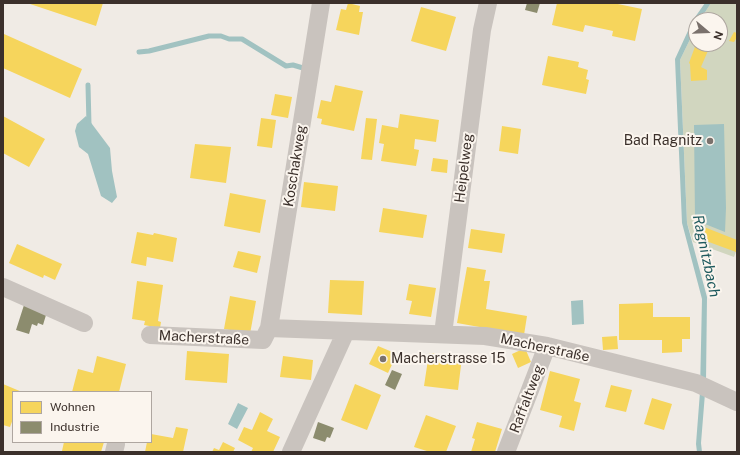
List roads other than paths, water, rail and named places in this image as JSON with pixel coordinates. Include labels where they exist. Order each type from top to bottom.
[{"type":"street","name":"Koschakweg","points":[[269,328],[321,3]]},
{"type":"street","name":"Heipelweg","points":[[443,334],[482,30],[488,3]]},
{"type":"street","points":[[3,287],[84,323]]},
{"type":"street","name":"Macherstraße","points":[[150,335],[263,340],[269,328],[485,336],[547,346],[696,383],[737,402]]},
{"type":"street","points":[[290,452],[346,331]]},
{"type":"street","name":"Raffaltweg","points":[[506,452],[547,346]]},
{"type":"water","name":"Ragnitzbach","points":[[705,3],[711,3],[705,12],[699,12]]},
{"type":"water","name":"Ragnitzbach","points":[[688,31],[688,44],[680,60],[687,223],[707,297],[706,381],[701,443],[702,452],[697,452],[696,444],[700,392],[702,299],[682,223],[675,59]]},
{"type":"water","points":[[86,116],[110,148],[112,171],[117,197],[112,203],[101,196],[88,154],[79,147],[75,131],[77,124]]},
{"type":"water","points":[[724,124],[726,208],[725,232],[695,220],[694,125]]},
{"type":"water","points":[[583,300],[584,324],[572,325],[571,301]]},
{"type":"water","points":[[238,403],[248,408],[237,429],[228,424]]},
{"type":"waterway","points":[[139,52],[149,51],[209,36],[221,36],[229,39],[242,39],[286,66],[293,65],[303,68]]},
{"type":"waterway","points":[[88,85],[89,125]]},
{"type":"place","name":"Bad Ragnitz","points":[[710,141]]},
{"type":"place","name":"Macherstrasse 15","points":[[383,359]]}]
